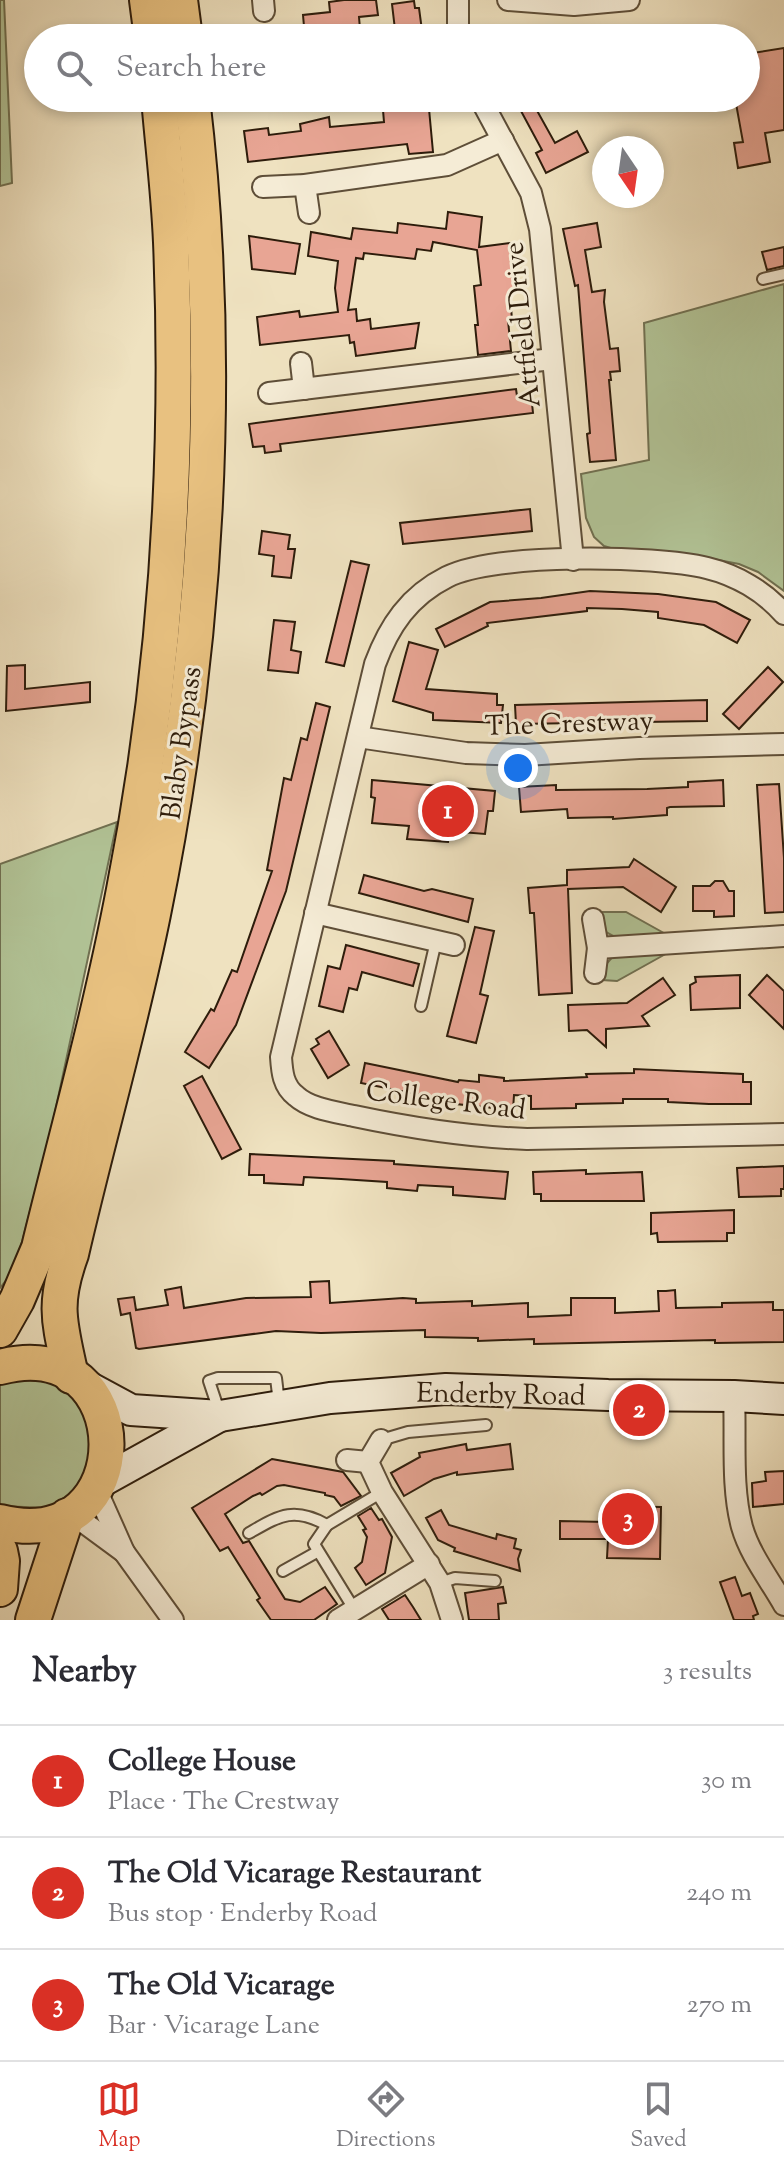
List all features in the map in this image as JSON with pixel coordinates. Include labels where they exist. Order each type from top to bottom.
[{"type":"main road","points":[[147,0],[150,24]]},
{"type":"main road","points":[[180,0],[183,24]]},
{"type":"main road","name":"Blaby Bypass","points":[[0,1330],[17,1300],[42,1234],[124,892],[152,719],[167,572],[174,355],[171,241],[160,112]]},
{"type":"main road","name":"Blaby Bypass","points":[[97,1486],[107,1459],[107,1432],[99,1405],[76,1380],[58,1319],[59,1295],[153,915],[172,809],[192,660],[203,520],[207,395],[202,211],[193,112]]},
{"type":"main road","points":[[0,1367],[42,1364],[131,1410],[220,1416]]},
{"type":"main road","name":"Enderby Road","points":[[220,1416],[280,1405],[446,1389],[784,1399]]},
{"type":"main road","points":[[0,1522],[29,1527],[44,1525],[69,1514],[97,1486],[220,1416]]},
{"type":"main road","points":[[33,1620],[69,1514]]},
{"type":"main road","points":[[0,1551],[0,1589]]},
{"type":"street","points":[[458,0],[458,24]]},
{"type":"street","points":[[508,0],[574,5],[629,0]]},
{"type":"street","name":"Attfield Drive","points":[[488,112],[531,193],[540,229],[573,560]]},
{"type":"street","points":[[263,187],[305,185],[447,165],[503,140]]},
{"type":"street","points":[[305,185],[309,213]]},
{"type":"street","points":[[269,393],[552,359]]},
{"type":"street","points":[[301,363],[304,389]]},
{"type":"street","name":"College Road","points":[[784,614],[756,589],[733,576],[706,568],[642,560],[573,560],[480,566],[448,576],[419,594],[397,617],[375,664],[281,1057],[282,1076],[298,1099],[333,1111],[407,1127],[490,1137],[784,1134]]},
{"type":"street","name":"The Crestway","points":[[358,737],[466,753],[525,755],[784,744]]},
{"type":"street","points":[[315,913],[445,943]]},
{"type":"street","points":[[593,919],[598,948],[595,973]]},
{"type":"street","points":[[598,948],[784,936]]},
{"type":"street","points":[[734,1396],[742,1527],[750,1547],[784,1605]]},
{"type":"street","points":[[381,1440],[357,1461],[382,1492],[429,1564],[440,1583],[452,1620]]},
{"type":"street","points":[[97,1486],[124,1552],[173,1620]]},
{"type":"street","points":[[69,1514],[124,1552]]},
{"type":"street","points":[[346,1614],[429,1564]]},
{"type":"lane","points":[[763,279],[784,274]]},
{"type":"lane","points":[[421,1006],[445,943]]},
{"type":"lane","points":[[381,1440],[408,1432],[486,1425]]},
{"type":"lane","points":[[346,1614],[314,1544],[327,1525],[382,1492]]},
{"type":"lane","points":[[249,1533],[282,1514],[310,1515],[327,1525]]},
{"type":"lane","points":[[283,1571],[317,1552]]},
{"type":"lane","points":[[440,1583],[455,1578],[495,1581]]},
{"type":"green space","points":[[0,0],[4,0],[12,183],[0,186]]},
{"type":"green space","points":[[784,284],[784,591],[758,572],[739,564],[682,553],[621,551],[604,546],[594,537],[586,518],[581,474],[649,460],[644,323]]},
{"type":"green space","points":[[117,822],[52,1126],[15,1269],[0,1288],[0,864]]},
{"type":"green space","points":[[599,912],[626,912],[671,937],[624,942],[604,931]]},
{"type":"green space","points":[[671,951],[617,981],[602,980],[602,969],[615,954]]},
{"type":"green space","points":[[0,1381],[57,1382],[84,1406],[95,1446],[79,1488],[49,1508],[0,1506]]},
{"type":"building","points":[[376,0],[378,15],[359,17],[360,24],[304,24],[303,15],[330,12],[329,2]]},
{"type":"building","points":[[414,1],[415,8],[419,8],[421,24],[394,24],[392,4]]},
{"type":"building","points":[[784,48],[784,130],[765,133],[770,162],[738,168],[734,143],[743,142],[738,112],[760,112],[760,52]]},
{"type":"building","points":[[383,112],[429,112],[433,152],[409,154],[407,144],[248,162],[244,131],[268,128],[269,135],[301,131],[300,124],[329,117],[330,127],[384,122]]},
{"type":"building","points":[[522,112],[538,112],[555,143],[577,131],[588,152],[546,173],[536,153],[542,150]]},
{"type":"building","points":[[448,212],[482,217],[479,247],[510,243],[515,293],[510,294],[512,320],[508,320],[511,351],[478,355],[474,286],[481,285],[477,250],[433,242],[431,251],[417,249],[415,259],[364,253],[363,259],[356,258],[348,310],[356,309],[357,321],[370,319],[371,329],[419,323],[415,348],[356,356],[354,342],[350,343],[349,335],[260,345],[257,317],[299,311],[300,317],[338,312],[335,288],[338,261],[308,256],[311,232],[351,239],[353,228],[397,233],[398,223],[446,229]]},
{"type":"building","points":[[597,223],[601,247],[585,250],[592,292],[605,290],[610,349],[618,348],[620,371],[610,372],[609,380],[616,460],[590,462],[578,285],[575,286],[563,229]]},
{"type":"building","points":[[249,236],[300,244],[295,274],[252,269]]},
{"type":"building","points":[[784,247],[784,266],[767,270],[762,252]]},
{"type":"building","points":[[516,389],[517,396],[531,394],[533,413],[280,444],[281,451],[265,453],[264,446],[253,447],[249,424]]},
{"type":"building","points":[[530,509],[532,531],[403,544],[400,523]]},
{"type":"building","points":[[262,531],[290,535],[288,549],[295,549],[291,578],[272,576],[274,556],[259,554]]},
{"type":"building","points":[[351,561],[369,565],[344,666],[326,662]]},
{"type":"building","points":[[590,591],[658,594],[716,602],[750,620],[737,643],[704,625],[658,618],[658,612],[622,609],[587,608],[587,611],[487,623],[488,626],[445,647],[436,629],[490,602]]},
{"type":"building","points":[[274,620],[295,622],[291,650],[301,652],[298,673],[268,670]]},
{"type":"building","points":[[409,642],[438,650],[426,689],[497,694],[497,705],[503,705],[501,723],[433,720],[433,713],[393,701]]},
{"type":"building","points":[[25,665],[25,689],[90,682],[90,702],[6,711],[7,666]]},
{"type":"building","points":[[768,667],[783,682],[739,729],[723,714]]},
{"type":"building","points":[[707,700],[707,721],[516,724],[515,705]]},
{"type":"building","points":[[316,703],[330,707],[286,891],[236,1025],[209,1068],[185,1052],[211,1009],[214,1011],[232,970],[237,972],[272,871],[267,870],[284,778],[291,780],[301,738],[307,740]]},
{"type":"building","points":[[372,780],[495,791],[493,811],[488,811],[485,834],[449,831],[448,842],[407,839],[409,826],[372,823],[375,798],[371,797]]},
{"type":"building","points":[[723,780],[724,806],[670,807],[667,808],[667,815],[613,819],[568,818],[567,809],[521,812],[519,787],[556,785],[556,790],[647,789],[688,787],[688,782]]},
{"type":"building","points":[[779,784],[784,912],[765,913],[757,785]]},
{"type":"building","points":[[634,859],[676,887],[661,912],[623,887],[568,889],[572,993],[539,995],[534,913],[530,913],[528,888],[567,885],[567,870],[629,867]]},
{"type":"building","points":[[364,875],[424,891],[432,889],[473,899],[468,922],[359,893]]},
{"type":"building","points":[[715,881],[723,881],[729,891],[734,891],[734,916],[714,917],[714,911],[693,911],[693,886],[710,886]]},
{"type":"building","points":[[475,927],[494,931],[480,994],[488,996],[476,1043],[447,1036]]},
{"type":"building","points":[[346,945],[419,964],[413,986],[362,972],[357,990],[349,988],[343,1012],[319,1006],[328,966],[340,969]]},
{"type":"building","points":[[740,975],[740,1008],[691,1010],[690,985],[696,982],[695,977]]},
{"type":"building","points":[[767,975],[784,991],[784,1029],[749,995]]},
{"type":"building","points":[[663,978],[675,995],[642,1016],[649,1026],[606,1029],[606,1047],[587,1030],[569,1031],[568,1005],[627,1003]]},
{"type":"building","points":[[329,1031],[349,1065],[328,1078],[311,1049],[319,1044],[316,1039]]},
{"type":"building","points":[[365,1063],[458,1082],[479,1082],[479,1075],[504,1078],[504,1081],[634,1073],[634,1069],[743,1074],[743,1082],[751,1082],[751,1104],[623,1099],[623,1103],[531,1109],[531,1096],[514,1095],[513,1110],[456,1104],[361,1083]]},
{"type":"building","points":[[202,1076],[241,1149],[222,1159],[184,1086]]},
{"type":"building","points":[[250,1154],[394,1161],[394,1164],[508,1172],[505,1199],[453,1195],[453,1187],[418,1185],[417,1191],[387,1188],[387,1182],[304,1177],[303,1185],[264,1183],[264,1175],[249,1175]]},
{"type":"building","points":[[784,1166],[781,1196],[739,1197],[737,1168]]},
{"type":"building","points":[[586,1170],[586,1174],[642,1172],[644,1201],[541,1201],[541,1194],[534,1194],[533,1172]]},
{"type":"building","points":[[734,1210],[734,1233],[727,1233],[727,1241],[658,1242],[657,1233],[651,1234],[651,1213]]},
{"type":"building","points":[[329,1281],[330,1303],[403,1298],[416,1299],[416,1303],[472,1301],[472,1306],[528,1303],[528,1317],[571,1315],[571,1298],[615,1298],[615,1313],[659,1311],[658,1291],[675,1290],[676,1308],[773,1302],[773,1310],[784,1310],[784,1342],[715,1343],[715,1340],[534,1344],[534,1339],[478,1341],[478,1338],[425,1337],[425,1330],[276,1331],[139,1349],[136,1348],[130,1313],[121,1315],[118,1299],[134,1297],[136,1310],[168,1305],[165,1290],[181,1287],[184,1308],[246,1298],[311,1297],[310,1282]]},
{"type":"building","points":[[466,1444],[467,1450],[510,1444],[513,1469],[457,1475],[457,1472],[434,1479],[404,1496],[391,1473],[420,1457],[419,1453]]},
{"type":"building","points":[[272,1459],[343,1472],[361,1496],[341,1506],[334,1497],[325,1493],[284,1485],[253,1496],[225,1514],[243,1543],[249,1541],[285,1599],[300,1602],[325,1587],[337,1604],[314,1620],[271,1620],[228,1547],[220,1551],[192,1508]]},
{"type":"building","points":[[784,1471],[784,1504],[753,1507],[752,1483],[766,1481],[765,1472]]},
{"type":"building","points":[[608,1506],[661,1507],[660,1559],[607,1558],[608,1539],[560,1539],[560,1521],[607,1522]]},
{"type":"building","points":[[371,1508],[379,1520],[382,1519],[392,1537],[385,1573],[366,1585],[355,1568],[362,1562],[367,1537],[358,1516]]},
{"type":"building","points":[[441,1510],[449,1525],[496,1539],[497,1534],[516,1539],[514,1548],[521,1550],[518,1559],[520,1571],[454,1551],[455,1548],[438,1540],[426,1518]]},
{"type":"building","points":[[735,1577],[742,1596],[750,1593],[758,1614],[753,1616],[754,1620],[734,1620],[720,1582]]},
{"type":"building","points":[[503,1587],[506,1603],[498,1604],[499,1620],[469,1620],[465,1593]]},
{"type":"building","points":[[405,1595],[421,1620],[389,1620],[382,1609]]},
{"type":"place","name":"College House","points":[[448,811]]},
{"type":"place","name":"The Old Vicarage Restaurant","points":[[639,1410]]},
{"type":"place","name":"The Old Vicarage","points":[[628,1519]]}]
